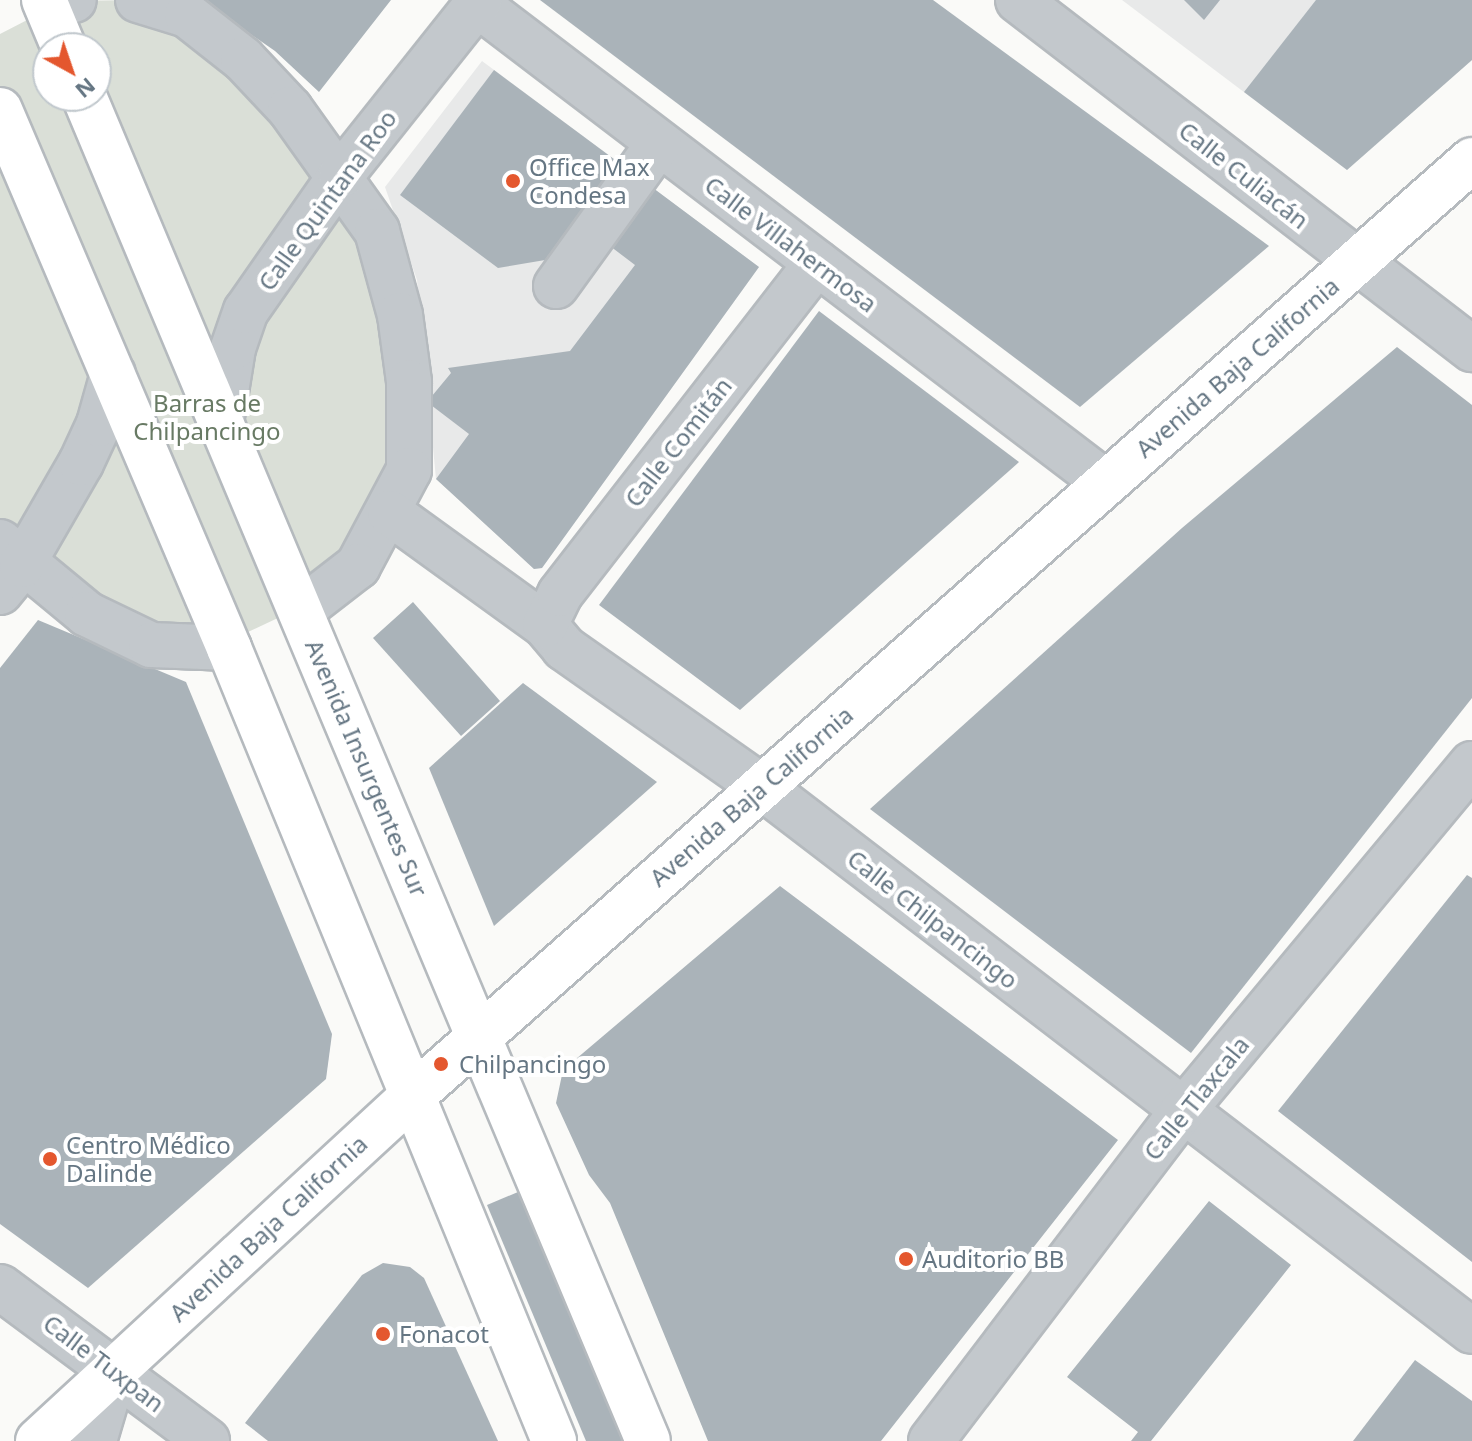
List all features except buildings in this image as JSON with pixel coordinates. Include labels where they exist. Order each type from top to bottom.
[{"type":"main road","points":[[55,1],[61,32]]},
{"type":"main road","points":[[0,110],[229,648],[410,1098],[554,1441]]},
{"type":"main road","name":"Avenida Insurgentes Sur","points":[[91,112],[648,1441]]},
{"type":"main road","name":"Avenida Baja California","points":[[38,1441],[410,1098],[1472,160]]},
{"type":"street","points":[[138,0],[187,15],[243,59],[341,175],[377,231],[400,315],[409,382],[409,470],[390,513],[358,566],[301,610]]},
{"type":"street","name":"Calle Culiacán","points":[[1018,0],[1472,349]]},
{"type":"street","name":"Calle Quintana Roo","points":[[221,423],[233,348],[246,311],[341,175],[478,2]]},
{"type":"street","name":"Calle Villahermosa","points":[[478,2],[1106,483]]},
{"type":"street","points":[[556,286],[659,143]]},
{"type":"street","name":"Calle Comitán","points":[[545,625],[560,594],[817,263]]},
{"type":"street","points":[[113,374],[99,424],[81,463],[7,566],[87,614],[151,645],[229,648]]},
{"type":"street","name":"Calle Chilpancingo","points":[[390,513],[545,625],[564,648],[762,787],[1182,1112],[1472,1331]]},
{"type":"street","name":"Calle Tlaxcala","points":[[931,1441],[1182,1112],[1472,764]]},
{"type":"street","name":"Calle Tuxpan","points":[[0,1287],[207,1441]]},
{"type":"street","points":[[94,1441],[115,1370]]},
{"type":"shaded area","points":[[1122,0],[1472,0],[1472,60],[1347,170]]},
{"type":"shaded area","points":[[482,61],[759,267],[542,568],[534,569],[436,479],[417,280],[385,187]]},
{"type":"green space","name":"Barras de Chilpancingo","points":[[138,0],[165,8],[354,196],[422,479],[280,617],[212,649],[151,645],[0,539],[0,34],[64,1]]},
{"type":"place","name":"Office Max Condesa","points":[[513,181]]},
{"type":"place","name":"Chilpancingo","points":[[441,1064]]},
{"type":"place","name":"Centro Médico Dalinde","points":[[50,1159]]},
{"type":"place","name":"Auditorio BB","points":[[906,1259]]},
{"type":"place","name":"Fonacot","points":[[383,1334]]}]
